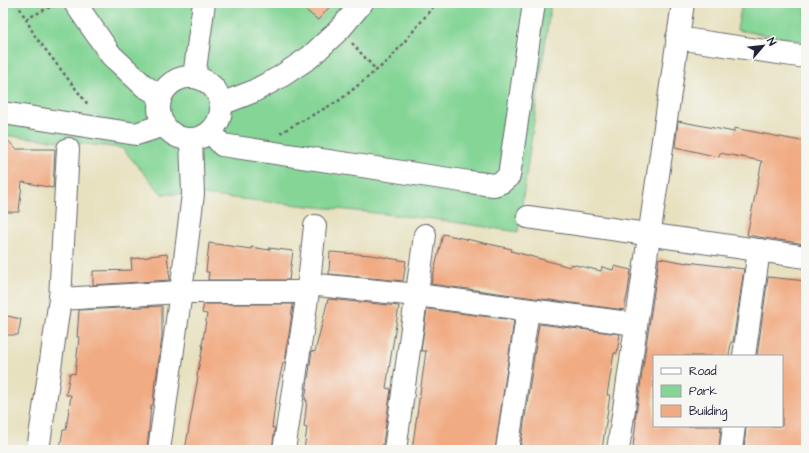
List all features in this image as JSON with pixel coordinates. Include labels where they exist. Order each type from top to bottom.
[{"type":"street","points":[[75,3],[111,55],[144,86],[161,96]]},
{"type":"street","points":[[194,77],[204,3]]},
{"type":"street","points":[[220,104],[252,92],[280,77],[310,57],[340,30],[362,3]]},
{"type":"street","points":[[211,132],[222,145],[469,182],[494,185],[502,182],[509,176],[534,3]]},
{"type":"street","points":[[618,450],[648,235],[683,3]]},
{"type":"street","points":[[677,38],[806,57]]},
{"type":"street","points":[[185,77],[194,77],[210,84],[216,91],[220,99],[220,117],[211,132],[195,140],[186,140],[177,137],[164,125],[160,117],[159,108],[163,91],[169,85],[185,77]]},
{"type":"street","points":[[3,113],[136,134],[164,125]]},
{"type":"street","points":[[159,450],[182,292],[193,194],[191,140]]},
{"type":"street","points":[[38,450],[60,299],[68,149]]},
{"type":"street","points":[[528,217],[806,257]]},
{"type":"street","points":[[284,450],[308,288],[315,226]]},
{"type":"street","points":[[395,450],[425,235]]},
{"type":"street","points":[[744,355],[759,250]]},
{"type":"street","points":[[60,299],[182,292],[308,288],[417,295],[636,324]]},
{"type":"street","points":[[507,450],[528,310]]},
{"type":"street","points":[[731,450],[734,427]]},
{"type":"path","points":[[17,3],[35,36],[107,130]]},
{"type":"path","points":[[26,19],[58,3]]},
{"type":"path","points":[[276,135],[340,100],[389,60],[436,3]]},
{"type":"path","points":[[340,30],[376,70]]},
{"type":"green space","points":[[3,3],[551,3],[518,232],[433,219],[193,194],[162,194],[122,148],[3,135]]},
{"type":"green space","points":[[742,3],[806,3],[806,42],[737,30]]},
{"type":"building","points":[[297,3],[333,3],[318,20]]},
{"type":"building","points":[[678,121],[734,132],[734,128],[806,142],[806,244],[747,235],[762,161],[720,153],[719,157],[675,147]]},
{"type":"building","points":[[3,135],[16,149],[55,149],[53,188],[22,182],[19,212],[3,212]]},
{"type":"building","points":[[443,234],[512,249],[511,251],[570,267],[571,264],[601,271],[602,267],[613,270],[614,266],[631,270],[624,310],[431,284]]},
{"type":"building","points":[[209,243],[251,249],[251,247],[269,250],[269,248],[293,251],[289,280],[208,280],[209,272],[206,272]]},
{"type":"building","points":[[330,252],[371,255],[406,261],[403,281],[329,274]]},
{"type":"building","points":[[167,254],[170,280],[93,285],[93,271],[132,270],[131,259]]},
{"type":"building","points":[[659,258],[687,263],[744,269],[733,342],[731,342],[729,355],[653,355],[653,427],[721,427],[719,450],[633,450],[635,421]]},
{"type":"building","points":[[768,277],[806,281],[806,450],[744,450],[746,427],[783,427],[783,355],[757,355]]},
{"type":"building","points":[[328,299],[399,306],[386,388],[391,389],[382,450],[304,450],[307,428],[304,427],[307,400],[305,400],[312,351],[315,352]]},
{"type":"building","points":[[204,304],[293,304],[285,363],[283,363],[277,390],[272,428],[275,428],[272,450],[185,450],[203,346],[207,314],[202,313]]},
{"type":"building","points":[[162,306],[162,338],[155,379],[153,405],[151,405],[147,450],[60,449],[63,430],[66,430],[71,395],[66,395],[70,373],[75,374],[79,337],[77,337],[79,310]]},
{"type":"building","points":[[427,309],[514,320],[495,450],[412,450],[426,351],[421,351]]},
{"type":"building","points":[[3,315],[21,319],[18,335],[3,335]]},
{"type":"building","points":[[539,324],[620,334],[617,353],[614,353],[607,395],[610,395],[602,450],[520,450]]}]
